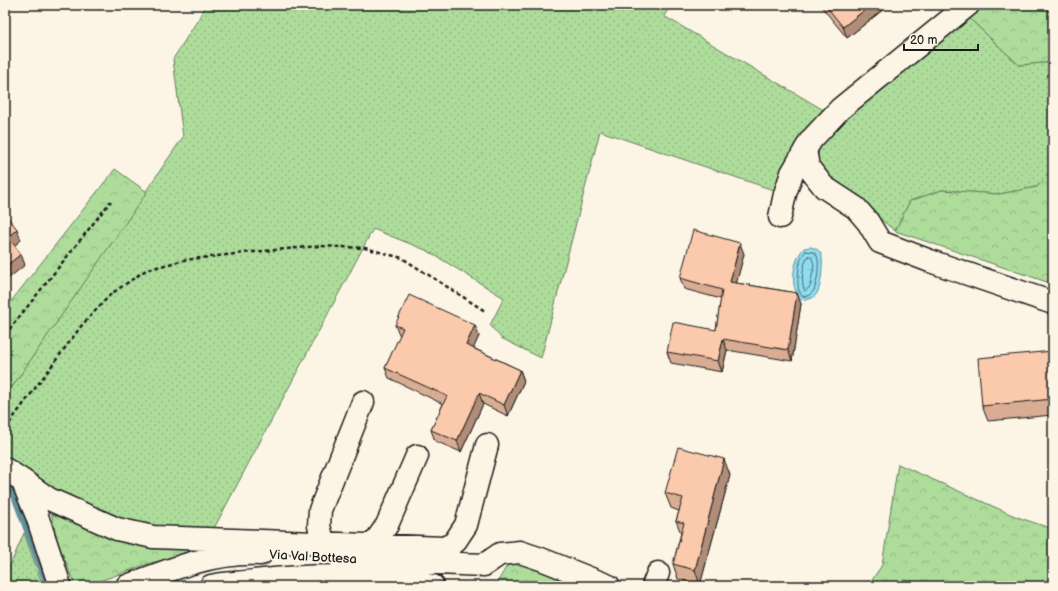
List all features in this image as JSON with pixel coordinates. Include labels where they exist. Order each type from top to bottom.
[{"type":"street","points":[[780,217],[785,194],[792,173],[811,140],[840,109],[968,5]]},
{"type":"street","points":[[806,150],[808,167],[824,187],[856,208],[868,222],[880,242],[930,261],[1050,302]]},
{"type":"street","points":[[324,544],[319,526],[320,510],[363,402]]},
{"type":"street","points":[[13,475],[49,499],[117,529],[153,537],[444,548],[454,543],[466,525],[487,445]]},
{"type":"street","points":[[373,545],[387,525],[417,456]]},
{"type":"street","points":[[13,475],[37,516],[60,586]]},
{"type":"street","name":"Via Val Bottesa","points":[[127,586],[185,565],[214,558],[248,553],[358,560],[484,565],[500,554],[520,552],[610,586]]},
{"type":"street","points":[[211,586],[267,579],[321,576],[373,578],[414,582],[432,586]]},
{"type":"path","points":[[5,335],[111,201]]},
{"type":"path","points":[[5,429],[82,325],[111,294],[146,270],[184,260],[320,246],[365,248],[402,258],[485,310]]},
{"type":"green space","points":[[205,5],[671,5],[664,16],[827,112],[779,192],[600,131],[541,358],[501,338],[490,325],[504,298],[428,251],[373,229],[211,534],[147,528],[63,494],[5,456],[5,397],[183,137],[173,59],[199,18]]},
{"type":"green space","points":[[985,5],[1053,5],[1053,62],[1019,65],[968,17]]},
{"type":"green space","points":[[968,17],[1019,65],[1053,62],[1053,169],[1037,187],[999,194],[942,190],[910,201],[895,231],[817,167],[819,148],[828,134],[894,75]]},
{"type":"green space","points":[[115,169],[147,192],[5,397],[5,309]]},
{"type":"green space","points":[[1053,169],[1053,284],[895,231],[910,201],[942,190],[999,194],[1037,187]]},
{"type":"green space","points":[[898,464],[1017,517],[1053,529],[1053,586],[868,586],[882,565]]},
{"type":"green space","points":[[51,511],[126,542],[167,547],[217,548],[150,563],[86,586],[75,586],[57,540]]},
{"type":"green space","points":[[24,533],[43,586],[5,586],[5,566],[9,568]]},
{"type":"green space","points":[[511,559],[577,586],[495,586]]},
{"type":"water","points":[[811,247],[817,249],[822,257],[821,278],[817,294],[810,299],[803,300],[800,299],[794,287],[795,266],[800,253],[804,248]]},
{"type":"building","points":[[825,5],[871,5],[843,27]]},
{"type":"building","points":[[5,214],[17,229],[8,237],[21,254],[5,267]]},
{"type":"building","points":[[693,230],[740,243],[730,282],[797,293],[788,350],[723,339],[718,361],[667,352],[673,322],[716,330],[722,290],[680,278]]},
{"type":"building","points":[[409,295],[475,325],[466,345],[520,370],[504,405],[479,393],[457,441],[431,430],[447,396],[385,368],[403,328],[395,325]]},
{"type":"building","points":[[1053,351],[1053,399],[982,406],[978,358]]},
{"type":"building","points":[[678,447],[724,459],[695,570],[673,564],[684,523],[676,521],[683,498],[665,493]]},
{"type":"waterway","points":[[6,479],[9,481],[48,586]]}]
